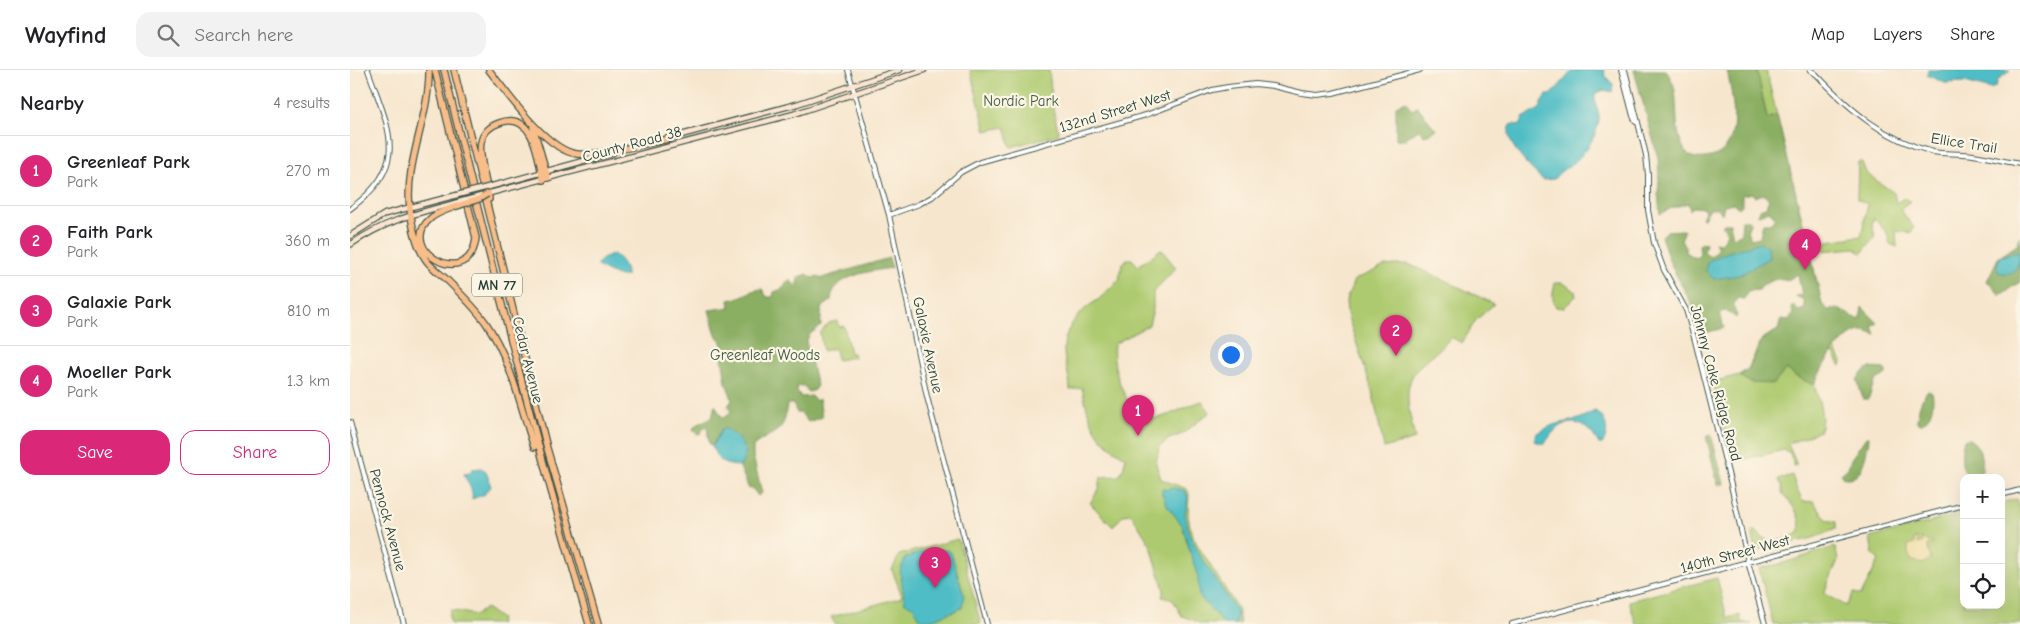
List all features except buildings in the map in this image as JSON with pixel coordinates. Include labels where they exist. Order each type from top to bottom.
[{"type":"highway","points":[[429,70],[426,109],[414,156],[410,207],[419,247],[427,261],[473,306],[498,344],[510,370],[552,499]]},
{"type":"highway","points":[[435,70],[476,238],[474,248],[466,258],[456,264],[444,264],[434,260],[425,251],[422,241],[423,230],[432,217],[459,204],[479,199],[488,194]]},
{"type":"highway","name":"Cedar Avenue","points":[[444,70],[522,388],[589,624]]},
{"type":"highway","name":"Cedar Avenue","points":[[454,70],[547,448],[598,624]]},
{"type":"highway","points":[[488,70],[541,133],[558,146],[577,154],[609,151],[668,139]]},
{"type":"highway","points":[[528,118],[536,135],[544,172]]},
{"type":"highway","points":[[496,240],[481,148],[484,134],[489,128],[510,121],[524,126],[532,134],[546,179]]},
{"type":"main road","name":"County Road 38","points":[[350,236],[385,214],[797,104],[900,70]]},
{"type":"main road","name":"County Road 38","points":[[488,194],[794,114],[924,70]]},
{"type":"main road","points":[[350,245],[370,231],[391,221],[459,204]]},
{"type":"street","points":[[350,209],[367,197],[379,183],[385,171],[390,153],[388,128],[368,70]]},
{"type":"street","name":"Galaxie Avenue","points":[[848,70],[889,215],[927,397],[987,624]]},
{"type":"street","name":"132nd Street West","points":[[889,215],[932,197],[961,172],[980,162],[1146,115],[1212,90],[1255,84],[1317,95],[1333,93],[1420,70]]},
{"type":"street","name":"Johnny Cake Ridge Road","points":[[1623,70],[1637,115],[1647,163],[1648,210],[1654,244],[1687,316],[1765,624]]},
{"type":"street","name":"Johnny Cake Ridge Road","points":[[1623,70],[1633,116],[1637,121]]},
{"type":"street","name":"Ellice Trail","points":[[1810,70],[1855,113],[1869,123],[1898,138],[1932,152],[1965,154],[2020,164]]},
{"type":"street","name":"Pennock Avenue","points":[[350,422],[404,624]]},
{"type":"street","points":[[2005,494],[2020,490]]},
{"type":"street","name":"140th Street West","points":[[1512,624],[1960,506]]},
{"type":"green space","name":"Nordic Park","points":[[970,70],[1049,70],[1053,109],[1059,134],[1011,147],[1005,127],[986,131]]},
{"type":"green space","points":[[1634,70],[1666,70],[1673,82],[1679,137],[1685,151],[1694,158],[1705,158],[1718,154],[1727,146],[1732,135],[1734,122],[1732,94],[1727,70],[1757,70],[1767,119],[1777,115],[1822,304],[1827,310],[1838,309],[1860,320],[1862,307],[1878,323],[1873,326],[1876,335],[1864,331],[1848,337],[1840,343],[1827,360],[1814,385],[1786,369],[1774,384],[1751,383],[1739,376],[1749,369],[1762,339],[1778,330],[1781,319],[1789,320],[1793,313],[1791,307],[1794,306],[1798,311],[1805,309],[1804,300],[1796,296],[1802,295],[1798,274],[1788,280],[1772,280],[1764,284],[1759,290],[1748,291],[1744,299],[1738,298],[1735,302],[1736,318],[1729,312],[1723,311],[1720,314],[1724,328],[1700,334],[1692,305],[1670,263],[1661,236],[1667,231],[1683,230],[1681,240],[1686,247],[1686,252],[1695,258],[1700,254],[1699,245],[1703,243],[1706,244],[1704,251],[1709,257],[1718,249],[1715,242],[1720,243],[1725,239],[1727,232],[1722,225],[1724,223],[1730,223],[1733,237],[1741,234],[1742,220],[1749,220],[1750,224],[1747,231],[1751,239],[1760,237],[1763,223],[1772,223],[1775,217],[1769,211],[1758,215],[1759,209],[1766,207],[1769,199],[1763,194],[1755,197],[1752,193],[1742,195],[1742,205],[1739,208],[1733,203],[1724,205],[1722,214],[1718,208],[1710,208],[1704,218],[1702,218],[1705,212],[1704,208],[1693,207],[1690,210],[1688,203],[1660,214],[1658,158]]},
{"type":"green space","points":[[1757,70],[1766,70],[1808,244],[1861,236],[1868,204],[1857,199],[1858,162],[1862,162],[1866,173],[1894,193],[1896,203],[1904,198],[1910,201],[1900,209],[1914,228],[1911,233],[1896,231],[1897,247],[1890,244],[1887,233],[1874,218],[1872,223],[1875,237],[1861,254],[1855,248],[1810,252],[1822,304],[1849,336],[1835,349],[1842,362],[1841,366],[1833,353],[1825,361],[1814,384],[1822,419],[1820,431],[1788,444],[1797,465],[1794,466],[1790,453],[1784,450],[1733,462],[1712,382],[1739,375],[1748,369],[1762,339],[1807,314]]},
{"type":"green space","points":[[1406,101],[1411,110],[1418,107],[1436,130],[1424,136],[1419,130],[1406,137],[1406,140],[1396,139],[1396,106]]},
{"type":"green space","points":[[2020,236],[2020,282],[2000,295],[1987,281],[1998,258],[2017,245]]},
{"type":"green space","points":[[1161,249],[1176,268],[1153,292],[1153,309],[1149,325],[1114,344],[1117,374],[1124,393],[1140,419],[1164,416],[1202,401],[1210,412],[1182,434],[1169,439],[1159,447],[1156,464],[1161,479],[1187,489],[1189,494],[1188,515],[1191,532],[1238,609],[1240,624],[1200,624],[1182,616],[1173,600],[1162,597],[1164,590],[1151,546],[1131,514],[1123,515],[1113,527],[1090,503],[1099,489],[1101,477],[1119,476],[1126,457],[1115,451],[1100,437],[1087,410],[1082,388],[1070,390],[1064,356],[1064,344],[1071,325],[1079,314],[1099,299],[1119,280],[1122,266],[1127,259],[1132,259],[1138,266]]},
{"type":"green space","name":"Greenleaf Woods","points":[[889,258],[892,268],[864,273],[845,280],[833,292],[831,301],[821,308],[821,326],[810,334],[806,342],[817,386],[813,391],[808,392],[804,386],[797,386],[797,391],[801,397],[812,396],[816,401],[819,399],[822,417],[808,422],[801,413],[797,413],[793,404],[787,404],[784,422],[781,427],[753,446],[753,456],[762,493],[758,496],[753,489],[749,489],[740,467],[743,461],[744,448],[732,432],[719,434],[712,446],[709,443],[707,427],[697,434],[693,429],[696,425],[712,417],[715,405],[721,416],[726,417],[731,411],[728,406],[732,400],[726,383],[721,350],[723,344],[716,335],[709,310],[730,307],[729,300],[758,289],[762,289],[767,297],[773,297],[774,292],[782,289],[789,280],[798,287],[798,278],[807,274],[813,278],[817,276],[822,278]]},
{"type":"green space","points":[[1408,264],[1494,304],[1476,320],[1462,343],[1451,337],[1415,372],[1410,380],[1408,399],[1415,439],[1384,448],[1372,390],[1347,314],[1346,301],[1354,280],[1385,266]]},
{"type":"green space","points":[[1555,283],[1563,283],[1575,291],[1576,296],[1564,308],[1556,307],[1554,304]]},
{"type":"green space","points":[[837,321],[839,327],[844,326],[850,353],[853,353],[854,357],[837,360],[835,348],[823,351],[820,333],[829,323]]},
{"type":"green space","points":[[1870,368],[1884,369],[1886,374],[1876,381],[1868,399],[1863,399],[1857,380],[1863,372]]},
{"type":"green space","points":[[1928,390],[1932,392],[1933,396],[1932,406],[1927,419],[1920,424],[1917,422],[1919,410],[1923,397]]},
{"type":"green space","points":[[1711,434],[1724,484],[1718,485],[1706,436]]},
{"type":"green space","points":[[1866,437],[1869,437],[1868,445],[1860,471],[1853,477],[1842,477],[1841,474],[1848,468],[1851,459]]},
{"type":"green space","points":[[1964,440],[1972,441],[1979,450],[1982,461],[1981,474],[1968,474],[1963,469],[1962,447]]},
{"type":"green space","points":[[1792,475],[1803,502],[1813,501],[1827,520],[1836,522],[1836,529],[1813,538],[1756,551],[1752,531],[1756,531],[1771,541],[1777,541],[1799,533],[1798,516],[1793,506],[1782,493],[1782,486],[1778,480]]},
{"type":"green space","points":[[2016,499],[2020,512],[2020,624],[1773,624],[1759,568],[1835,547],[1838,560],[1824,593],[1846,606],[1854,593],[1861,595],[1879,560],[1873,555],[1870,538],[1960,514],[1960,609],[2005,609],[2005,502]]},
{"type":"green space","points":[[958,539],[981,624],[835,624],[831,617],[902,596],[892,570],[899,555]]},
{"type":"green space","points":[[1717,578],[1727,618],[1740,615],[1741,622],[1752,624],[1636,624],[1629,601]]},
{"type":"green space","points":[[486,608],[501,619],[500,624],[451,624],[449,617],[451,610],[476,615]]},
{"type":"sand","points":[[1921,537],[1928,542],[1933,542],[1933,544],[1927,545],[1931,559],[1922,564],[1911,560],[1908,553],[1908,546],[1914,544],[1914,539],[1918,538],[1917,544],[1923,542]]},
{"type":"water","points":[[1573,70],[1604,70],[1605,76],[1613,84],[1612,92],[1604,90],[1595,94],[1599,121],[1595,134],[1584,152],[1554,179],[1543,180],[1513,146],[1509,130],[1512,124],[1521,125],[1523,118],[1541,108],[1541,103],[1547,95],[1551,95]]},
{"type":"water","points":[[1928,70],[2011,70],[1998,80],[1996,86],[1991,89],[1965,82],[1945,83],[1927,75]]},
{"type":"water","points":[[1758,243],[1768,246],[1769,258],[1740,275],[1714,279],[1706,271],[1707,262],[1723,254]]},
{"type":"water","points":[[2016,251],[2020,253],[2020,258],[2015,270],[2008,273],[1998,272],[1997,265],[2000,257]]},
{"type":"water","points":[[613,254],[622,263],[626,276],[614,275],[596,265],[604,258]]},
{"type":"water","points":[[1595,411],[1605,421],[1606,436],[1602,444],[1599,444],[1586,428],[1572,423],[1558,428],[1545,444],[1534,441],[1537,433],[1553,425],[1579,419]]},
{"type":"water","points":[[723,428],[731,432],[744,448],[746,453],[741,466],[725,464],[719,460],[714,452],[712,446]]},
{"type":"water","points":[[481,468],[486,471],[491,487],[485,491],[485,494],[472,499],[471,490],[464,474],[470,473],[472,469]]},
{"type":"water","points":[[1170,487],[1186,491],[1188,498],[1185,514],[1189,534],[1201,557],[1237,612],[1236,624],[1224,624],[1199,596],[1198,578],[1182,525],[1168,507],[1162,494],[1162,488],[1167,490]]},
{"type":"water","points":[[927,550],[946,550],[951,552],[964,595],[962,608],[934,619],[921,620],[913,606],[905,603],[900,572],[905,558]]},
{"type":"place","name":"Moeller Park","points":[[1805,270]]},
{"type":"place","name":"Faith Park","points":[[1396,356]]},
{"type":"place","name":"Greenleaf Park","points":[[1138,436]]},
{"type":"place","name":"Galaxie Park","points":[[935,588]]}]
